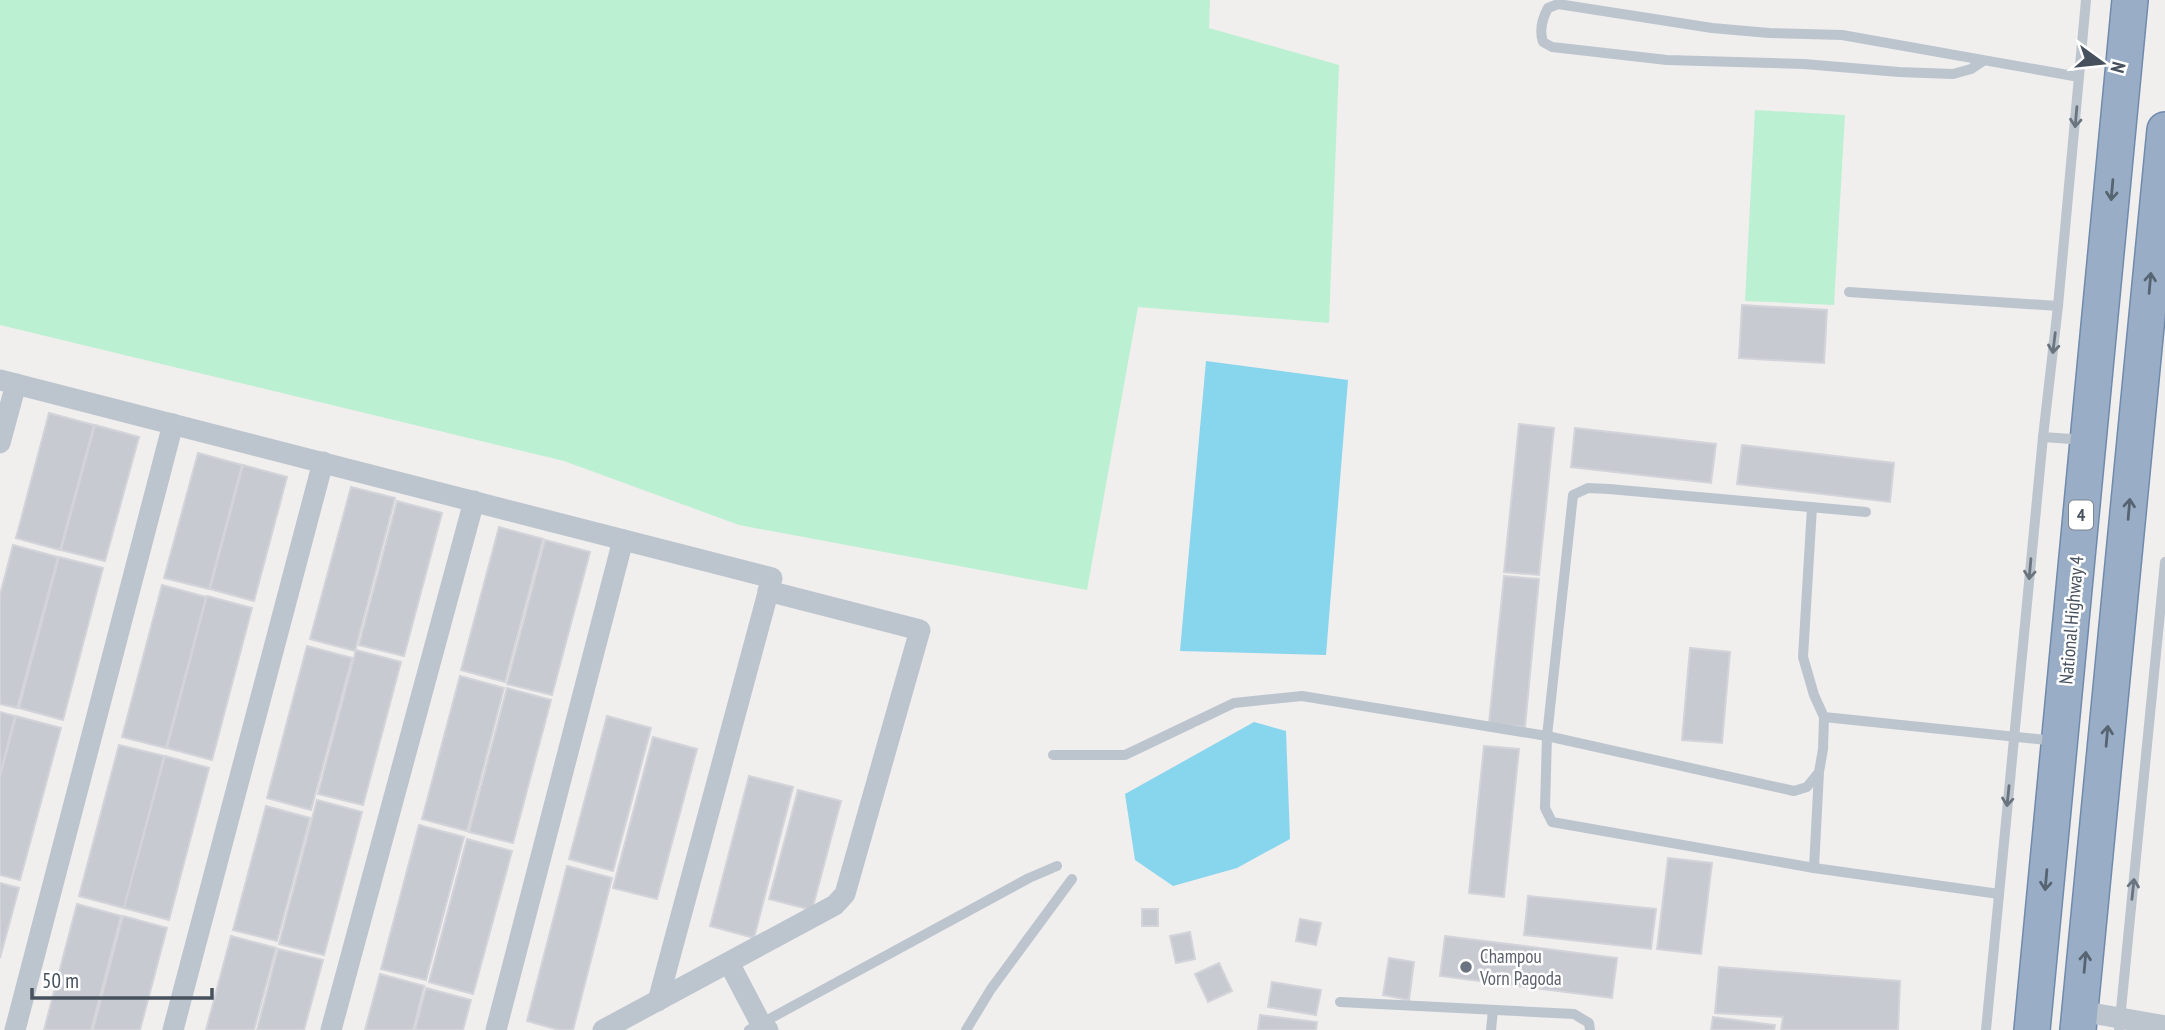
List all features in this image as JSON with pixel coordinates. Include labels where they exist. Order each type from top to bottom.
[{"type":"highway","name":"National Highway 4","points":[[2032,1030],[2130,0]]},
{"type":"highway","points":[[2079,1021],[2165,130]]},
{"type":"street","points":[[0,443],[8,382],[772,578],[658,1001]]},
{"type":"street","points":[[15,1030],[173,424]]},
{"type":"street","points":[[173,1030],[323,463]]},
{"type":"street","points":[[331,1030],[474,501]]},
{"type":"street","points":[[496,1030],[623,540]]},
{"type":"street","points":[[603,1030],[835,905],[845,894],[920,630],[768,591]]},
{"type":"street","points":[[729,963],[759,1028]]},
{"type":"street","points":[[2079,1021],[2165,1026]]},
{"type":"lane","points":[[1986,1030],[2086,0]]},
{"type":"lane","points":[[1983,61],[1971,69],[1953,74],[1804,64],[1667,60],[1552,47],[1543,42],[1541,33],[1543,18],[1548,8],[1558,4],[1712,28],[1842,35],[2079,77]]},
{"type":"lane","points":[[1849,292],[2058,306]]},
{"type":"lane","points":[[2043,437],[2088,440]]},
{"type":"lane","points":[[1866,512],[1588,488],[1573,495],[1547,736],[1545,808],[1552,822],[1814,868],[1999,894]]},
{"type":"lane","points":[[1812,507],[1803,657],[1814,695],[1824,717],[1814,868]]},
{"type":"lane","points":[[2120,1025],[2160,664],[2165,562]]},
{"type":"lane","points":[[1053,755],[1125,755],[1234,704],[1302,696],[1547,736],[1794,791],[1807,787],[1819,772]]},
{"type":"lane","points":[[1824,717],[2059,741]]},
{"type":"lane","points":[[759,1028],[1029,878],[1057,866]]},
{"type":"lane","points":[[966,1030],[991,989],[1072,879]]},
{"type":"lane","points":[[1340,1002],[1574,1014],[1589,1023],[1590,1030]]},
{"type":"lane","points":[[1491,1030],[1493,1010]]},
{"type":"green space","points":[[0,0],[1210,0],[1209,28],[1339,65],[1329,323],[1138,307],[1087,590],[739,525],[564,461],[0,325]]},
{"type":"green space","points":[[1755,110],[1845,115],[1834,305],[1745,301]]},
{"type":"water","points":[[1206,361],[1348,380],[1326,655],[1180,651]]},
{"type":"water","points":[[1254,722],[1286,731],[1290,839],[1237,868],[1173,886],[1135,860],[1125,794]]},
{"type":"building","points":[[1742,305],[1827,310],[1824,363],[1739,358]]},
{"type":"building","points":[[49,413],[94,425],[60,550],[16,538]]},
{"type":"building","points":[[1519,424],[1554,428],[1539,575],[1504,572]]},
{"type":"building","points":[[95,425],[139,437],[105,561],[61,550]]},
{"type":"building","points":[[1575,428],[1716,444],[1711,483],[1571,467]]},
{"type":"building","points":[[1742,445],[1894,463],[1890,502],[1737,484]]},
{"type":"building","points":[[198,453],[242,465],[209,589],[164,578]]},
{"type":"building","points":[[243,465],[287,477],[254,601],[210,589]]},
{"type":"building","points":[[351,487],[395,498],[355,651],[310,639]]},
{"type":"building","points":[[397,501],[442,513],[404,656],[359,645]]},
{"type":"building","points":[[499,527],[543,539],[505,682],[461,670]]},
{"type":"building","points":[[545,540],[590,552],[552,695],[507,684]]},
{"type":"building","points":[[13,545],[58,557],[17,708],[0,704],[0,595]]},
{"type":"building","points":[[59,557],[103,568],[63,720],[19,708]]},
{"type":"building","points":[[1504,576],[1539,579],[1525,727],[1489,723]]},
{"type":"building","points":[[162,585],[206,597],[166,748],[122,737]]},
{"type":"building","points":[[207,596],[252,608],[212,760],[167,748]]},
{"type":"building","points":[[307,646],[352,658],[311,810],[267,798]]},
{"type":"building","points":[[1690,648],[1730,652],[1722,743],[1682,740]]},
{"type":"building","points":[[356,650],[401,662],[363,805],[318,794]]},
{"type":"building","points":[[460,676],[504,688],[467,831],[422,819]]},
{"type":"building","points":[[507,688],[551,700],[513,843],[469,832]]},
{"type":"building","points":[[0,712],[15,716],[0,774]]},
{"type":"building","points":[[16,716],[61,728],[20,880],[0,875],[0,777]]},
{"type":"building","points":[[607,716],[651,728],[613,871],[569,859]]},
{"type":"building","points":[[653,737],[697,749],[657,899],[613,888]]},
{"type":"building","points":[[119,745],[164,756],[124,908],[79,896]]},
{"type":"building","points":[[1484,746],[1519,749],[1504,897],[1469,893]]},
{"type":"building","points":[[165,756],[209,768],[169,920],[124,908]]},
{"type":"building","points":[[749,776],[793,787],[754,938],[710,926]]},
{"type":"building","points":[[798,790],[841,801],[812,910],[769,899]]},
{"type":"building","points":[[317,800],[362,812],[324,955],[279,944]]},
{"type":"building","points":[[266,806],[310,818],[277,941],[233,930]]},
{"type":"building","points":[[419,825],[464,837],[426,980],[381,969]]},
{"type":"building","points":[[467,839],[512,851],[473,994],[429,982]]},
{"type":"building","points":[[1668,858],[1712,863],[1701,954],[1657,949]]},
{"type":"building","points":[[567,866],[612,878],[573,1030],[559,1030],[527,1021]]},
{"type":"building","points":[[0,883],[19,888],[0,958]]},
{"type":"building","points":[[1528,896],[1656,909],[1651,949],[1524,935]]},
{"type":"building","points":[[77,904],[121,916],[91,1030],[44,1030]]},
{"type":"building","points":[[1142,909],[1158,909],[1158,926],[1142,926]]},
{"type":"building","points":[[123,916],[167,928],[140,1030],[93,1030]]},
{"type":"building","points":[[1300,919],[1321,923],[1316,945],[1296,941]]},
{"type":"building","points":[[1190,932],[1195,959],[1176,963],[1170,936]]},
{"type":"building","points":[[231,936],[276,948],[254,1030],[206,1030]]},
{"type":"building","points":[[1445,936],[1617,958],[1612,998],[1440,976]]},
{"type":"building","points":[[278,949],[323,960],[304,1030],[257,1030]]},
{"type":"building","points":[[1389,958],[1414,962],[1409,1000],[1383,995]]},
{"type":"building","points":[[1219,963],[1232,991],[1208,1002],[1195,974]]},
{"type":"building","points":[[1719,967],[1900,981],[1898,1030],[1781,1030],[1783,1017],[1715,1013]]},
{"type":"building","points":[[380,974],[424,986],[413,1030],[365,1030]]},
{"type":"building","points":[[1272,982],[1321,990],[1316,1015],[1268,1007]]},
{"type":"building","points":[[426,988],[471,1000],[463,1030],[415,1030]]},
{"type":"building","points":[[1260,1015],[1317,1022],[1316,1030],[1258,1030]]},
{"type":"building","points":[[1713,1017],[1775,1025],[1774,1030],[1711,1030]]},
{"type":"place","name":"Champou Vorn Pagoda","points":[[1466,967]]}]
